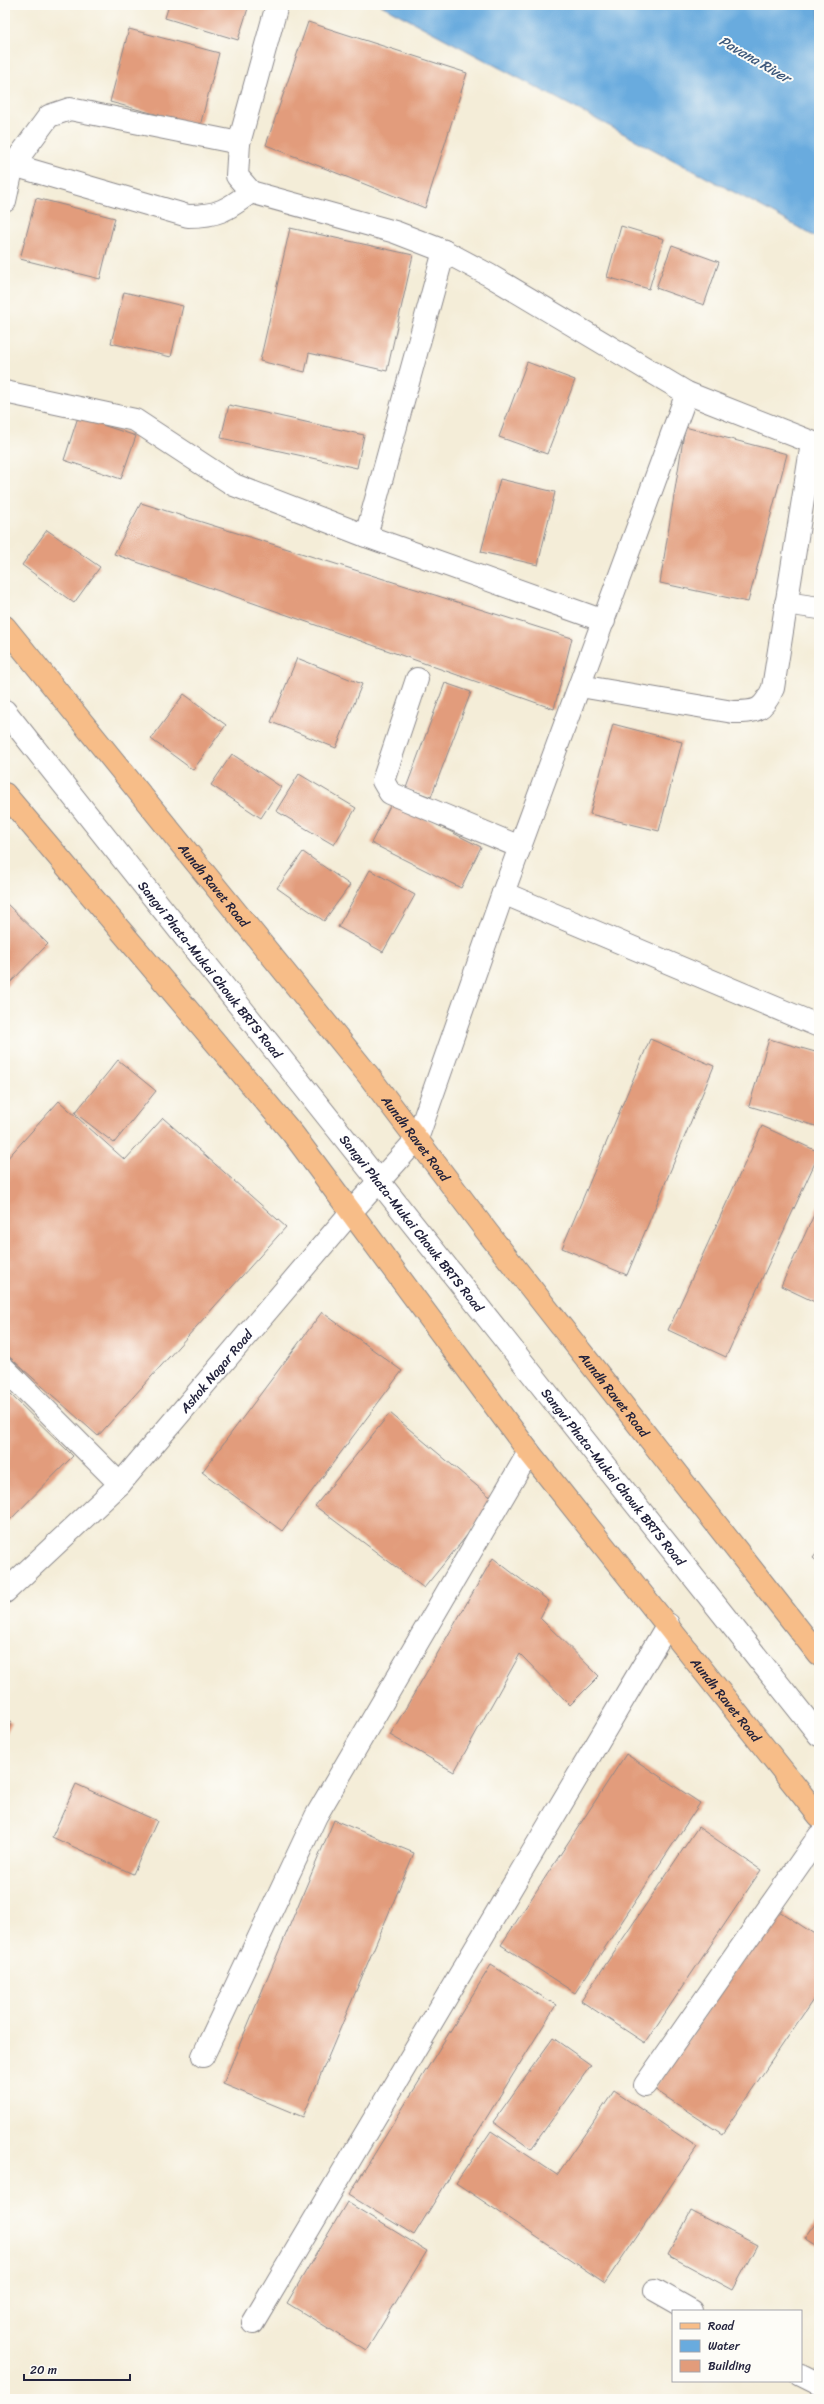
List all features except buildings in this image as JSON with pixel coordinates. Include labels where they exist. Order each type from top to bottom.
[{"type":"main road","name":"Aundh Ravet Road","points":[[5,627],[369,1076],[819,1655]]},
{"type":"main road","name":"Aundh Ravet Road","points":[[5,794],[293,1134],[352,1211],[529,1452],[668,1624],[819,1816]]},
{"type":"street","points":[[277,5],[239,143],[237,176],[251,192],[396,232],[444,251],[496,279],[687,393],[816,444],[786,603],[773,688],[766,704],[754,712],[733,712],[580,686]]},
{"type":"street","points":[[5,201],[9,167],[49,116],[70,109],[239,143]]},
{"type":"street","points":[[9,167],[188,216],[210,216],[232,207],[251,192]]},
{"type":"street","points":[[366,536],[444,251]]},
{"type":"street","points":[[5,392],[136,420],[234,485],[366,536],[604,621]]},
{"type":"street","points":[[417,1139],[503,893],[687,393]]},
{"type":"street","points":[[786,603],[819,608]]},
{"type":"street","points":[[417,679],[383,781],[390,793],[520,847]]},
{"type":"street","name":"Sangvi Phata-Mukai Chowk BRTS Road","points":[[5,711],[819,1735]]},
{"type":"street","points":[[503,893],[819,1026]]},
{"type":"street","name":"Ashok Nagar Road","points":[[5,1592],[120,1484],[352,1211],[417,1139]]},
{"type":"street","points":[[5,1369],[120,1484]]},
{"type":"street","points":[[203,2056],[316,1816],[529,1452]]},
{"type":"street","points":[[253,2323],[668,1624]]},
{"type":"street","points":[[645,2085],[819,1836]]},
{"type":"street","points":[[655,2290],[690,2310]]},
{"type":"street","points":[[802,2376],[819,2384]]},
{"type":"water","name":"Pavana River","points":[[381,5],[819,5],[819,239],[762,207]]}]
